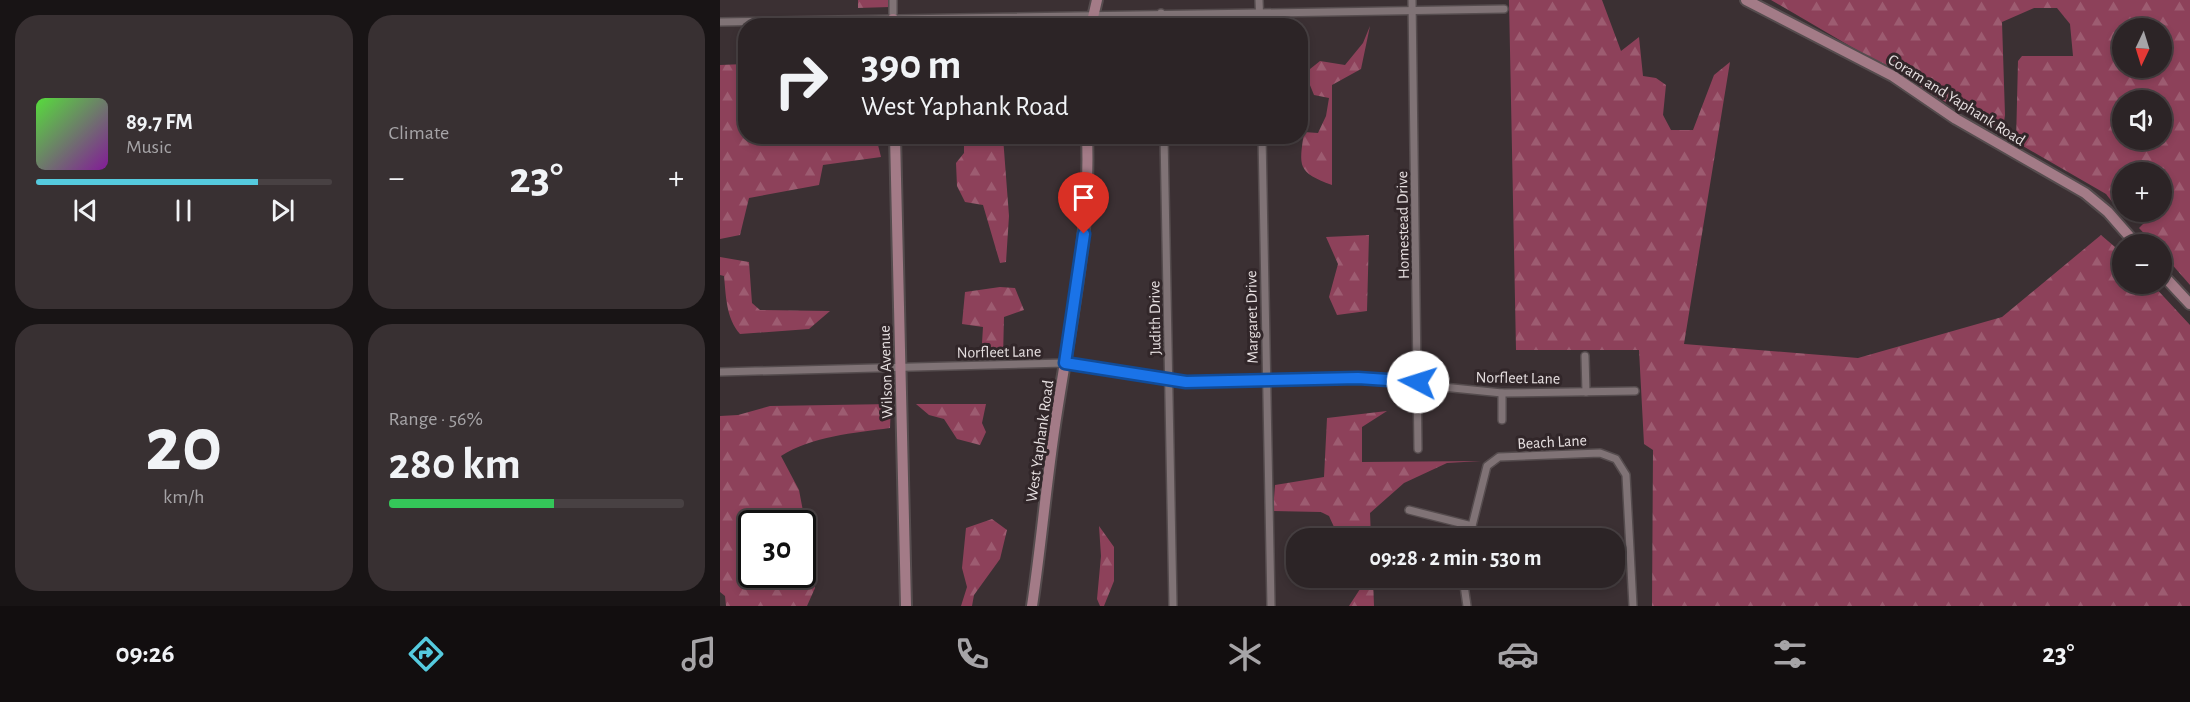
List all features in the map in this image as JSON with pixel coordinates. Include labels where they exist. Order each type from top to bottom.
[{"type":"street","points":[[893,0],[893,18]]},
{"type":"street","points":[[1092,18],[1096,0]]},
{"type":"street","points":[[1259,0],[1260,18]]},
{"type":"street","name":"Homestead Drive","points":[[1413,0],[1418,449]]},
{"type":"street","name":"Coram and Yaphank Road","points":[[1746,0],[1894,76],[1956,119],[2085,193],[2108,212],[2127,234]]},
{"type":"street","points":[[1115,18],[1161,14],[1504,9]]},
{"type":"street","points":[[1161,14],[1161,18]]},
{"type":"street","points":[[720,22],[738,22]]},
{"type":"street","name":"Wilson Avenue","points":[[895,144],[906,606]]},
{"type":"street","name":"West Yaphank Road","points":[[1032,606],[1084,234],[1088,144]]},
{"type":"street","name":"Judith Drive","points":[[1164,144],[1173,606]]},
{"type":"street","name":"Margaret Drive","points":[[1262,144],[1271,606]]},
{"type":"street","points":[[2172,285],[2190,304]]},
{"type":"street","points":[[1585,356],[1586,392]]},
{"type":"street","name":"Norfleet Lane","points":[[720,372],[1065,363],[1186,382],[1358,378],[1418,382],[1433,386],[1502,393],[1635,392]]},
{"type":"street","points":[[1502,393],[1502,420]]},
{"type":"street","name":"Beach Lane","points":[[1472,526],[1487,466],[1499,457],[1600,453],[1616,459],[1626,475],[1633,606]]},
{"type":"street","points":[[1408,510],[1472,526]]},
{"type":"street","points":[[1464,588],[1467,606]]},
{"type":"green space","points":[[858,0],[889,0],[890,7],[858,8]]},
{"type":"green space","points":[[1509,0],[1602,0],[1621,51],[1639,37],[1643,76],[1656,78],[1666,85],[1663,115],[1671,130],[1693,130],[1714,75],[1730,62],[1684,344],[1858,358],[2002,317],[2101,235],[2112,244],[2112,294],[2161,294],[2190,325],[2190,606],[1652,606],[1653,450],[1644,444],[1639,350],[1516,350]]},
{"type":"green space","points":[[1771,0],[2190,0],[2190,285],[2172,264],[2172,234],[2145,234],[2139,228],[2145,222],[2172,222],[2172,162],[2112,162],[2112,202],[2106,194],[2016,142],[2018,61],[2022,56],[2073,56],[2070,24],[2057,8],[2034,8],[2002,22],[2005,115],[2002,135]]},
{"type":"green space","points":[[1370,26],[1361,69],[1332,85],[1332,185],[1306,172],[1301,161],[1302,144],[1308,144],[1308,132],[1318,133],[1326,116],[1329,98],[1314,95],[1308,80],[1308,71],[1320,61],[1345,65],[1363,43]]},
{"type":"green space","points":[[738,64],[738,144],[878,144],[881,157],[823,165],[819,185],[749,198],[740,235],[720,239],[720,65]]},
{"type":"green space","points":[[964,144],[1004,144],[1009,216],[1006,262],[1000,263],[983,205],[965,202],[957,186],[956,163],[964,153]]},
{"type":"green space","points":[[1369,235],[1367,311],[1337,315],[1329,297],[1338,264],[1326,237]]},
{"type":"green space","points":[[720,257],[749,262],[752,303],[760,310],[830,311],[809,329],[740,334],[729,314],[724,276],[720,275]]},
{"type":"green space","points":[[1000,287],[1015,288],[1024,310],[1004,317],[1003,357],[981,359],[983,327],[962,324],[965,292]]},
{"type":"green space","points":[[891,404],[890,428],[820,440],[793,449],[781,456],[799,490],[803,510],[738,510],[738,588],[815,588],[807,606],[726,606],[725,596],[720,592],[720,416],[738,415],[770,406]]},
{"type":"green space","points":[[916,404],[986,404],[982,423],[986,432],[980,445],[957,439],[944,419],[929,415]]},
{"type":"green space","points":[[1387,411],[1362,427],[1362,462],[1481,461],[1447,463],[1404,483],[1370,513],[1371,528],[1334,528],[1329,516],[1321,512],[1273,511],[1275,485],[1324,477],[1327,418]]},
{"type":"green space","points":[[992,519],[1007,530],[1000,559],[974,595],[972,606],[961,606],[967,587],[962,568],[966,528]]},
{"type":"green space","points":[[1099,526],[1114,547],[1114,581],[1104,606],[1100,606],[1097,599],[1101,556]]},
{"type":"green space","points":[[1373,588],[1374,606],[1349,606],[1360,589]]},
{"type":"route","points":[[1084,234],[1065,363],[1186,382],[1358,378],[1418,382]]}]
